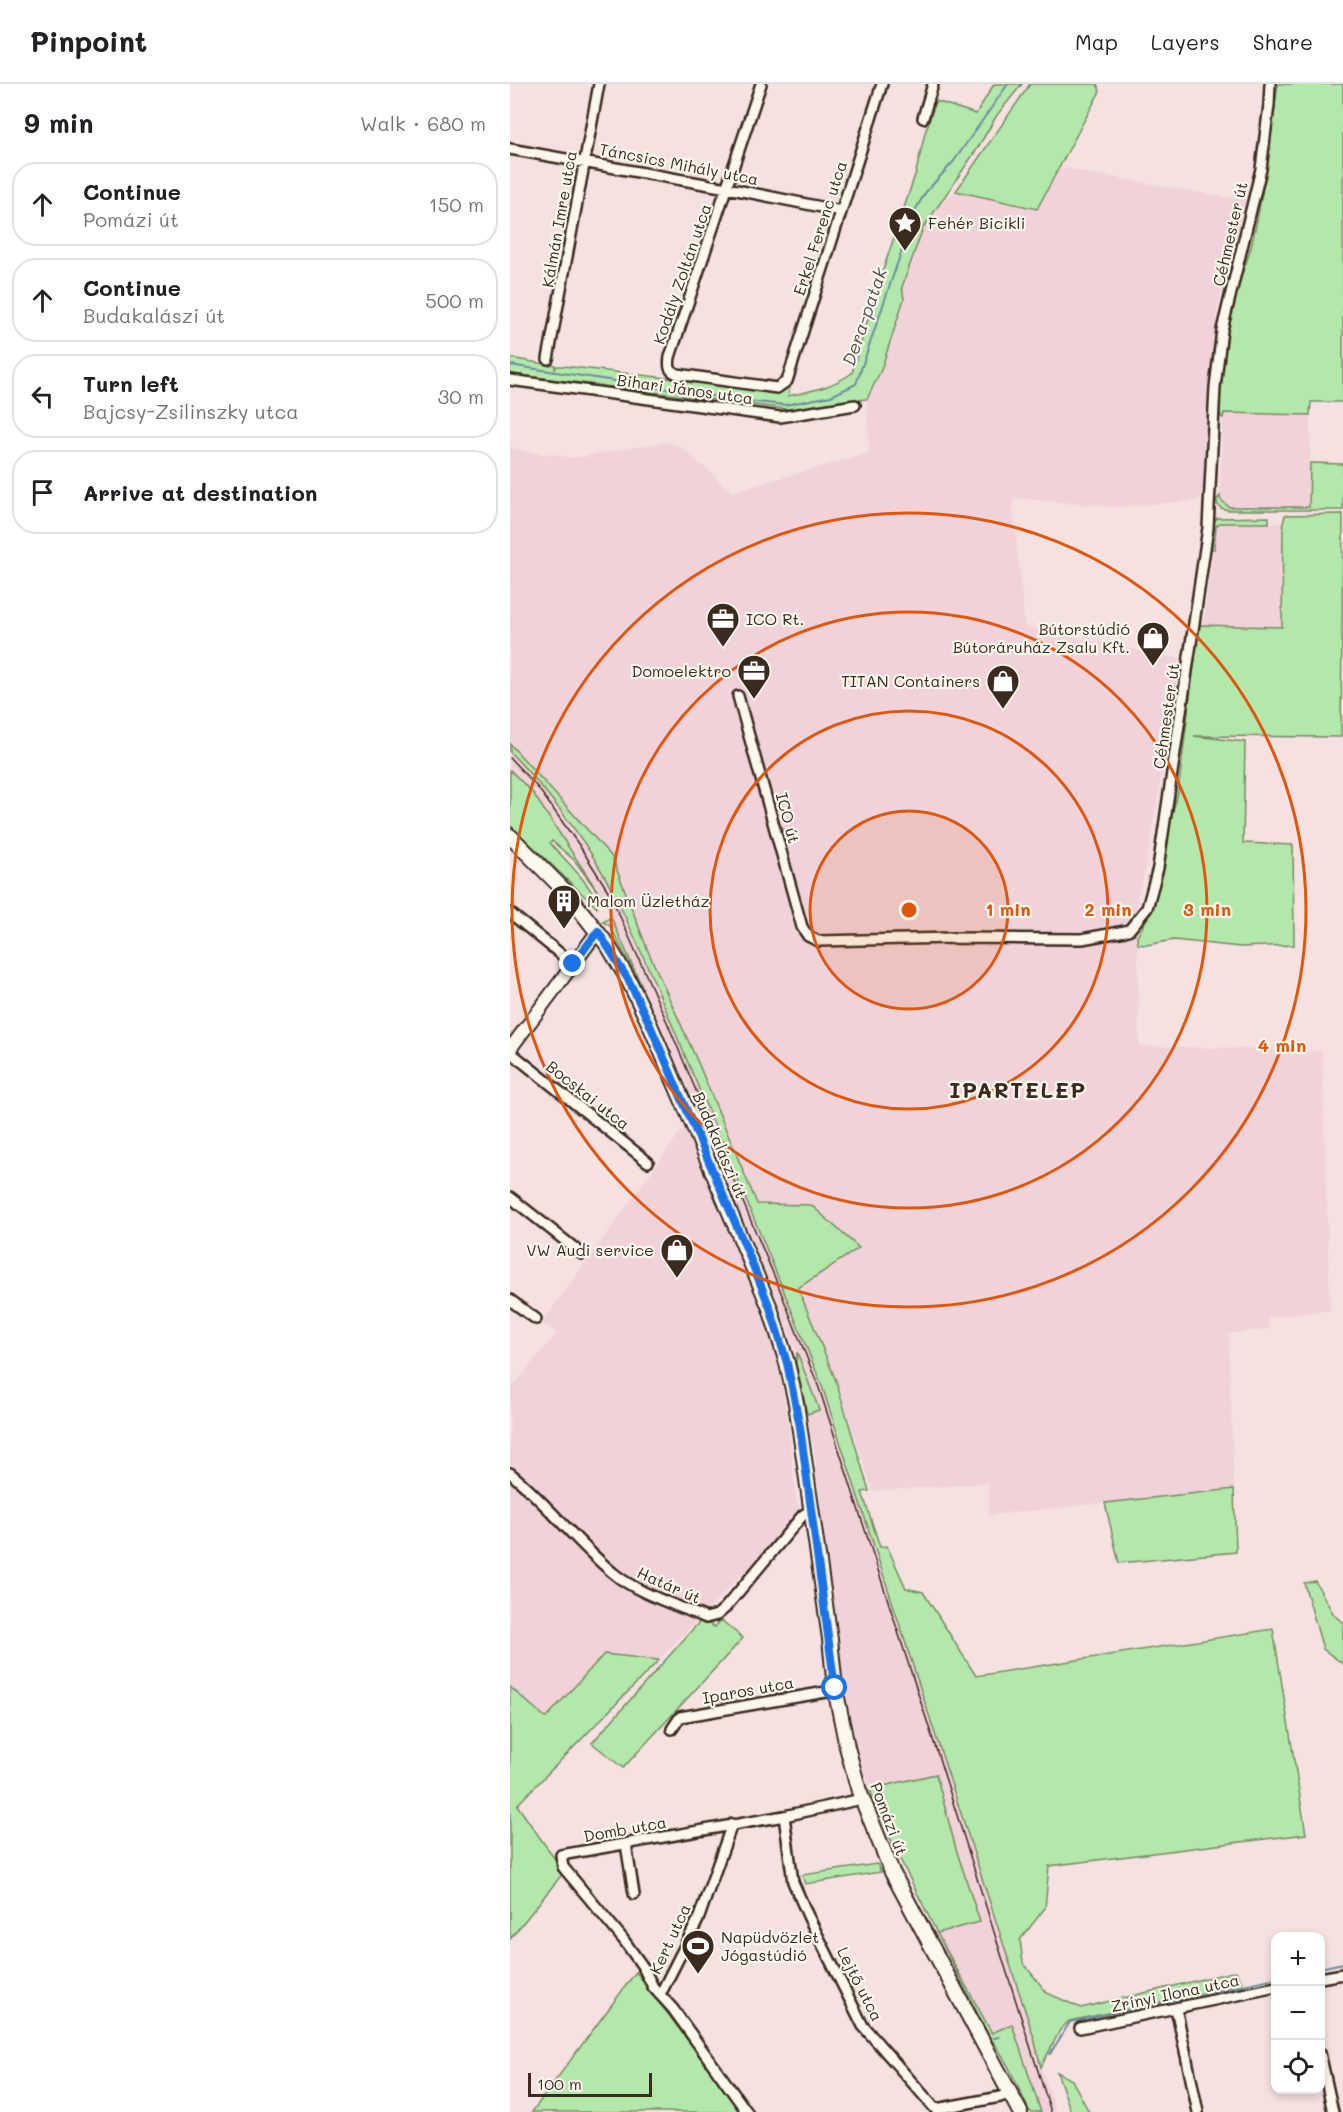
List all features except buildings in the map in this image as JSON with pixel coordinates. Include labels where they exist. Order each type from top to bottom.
[{"type":"main road","name":"Budakalászi út","points":[[510,836],[567,892],[598,931],[629,981],[650,1025],[770,1308],[792,1380],[811,1510]]},
{"type":"main road","name":"Pomázi út","points":[[811,1510],[835,1688],[847,1748],[862,1799],[892,1872],[1020,2112]]},
{"type":"street","name":"Kálmán Imre utca","points":[[548,359],[599,84]]},
{"type":"street","name":"Kodály Zoltán utca","points":[[761,84],[670,357],[669,368],[671,371],[777,388],[786,381]]},
{"type":"street","name":"Erkel Ferenc utca","points":[[786,381],[882,84]]},
{"type":"street","points":[[923,118],[933,84]]},
{"type":"street","name":"Céhmester út","points":[[818,941],[952,938],[1082,939],[1130,929],[1147,908],[1158,868],[1208,528],[1215,387],[1222,330],[1261,169],[1270,84]]},
{"type":"street","name":"Táncsics Mihály utca","points":[[510,149],[727,188],[841,212]]},
{"type":"street","name":"Bihari János utca","points":[[510,380],[780,417],[855,405]]},
{"type":"street","name":"ICO út","points":[[738,696],[802,927],[808,936],[818,941]]},
{"type":"street","points":[[510,913],[573,964]]},
{"type":"street","points":[[510,1050],[598,931]]},
{"type":"street","name":"Bocskai utca","points":[[510,1050],[648,1162]]},
{"type":"street","points":[[510,1197],[582,1254]]},
{"type":"street","points":[[510,1300],[536,1319]]},
{"type":"street","name":"Határ út","points":[[510,1473],[529,1488],[612,1572],[630,1584],[706,1618],[717,1615],[725,1608],[803,1515],[811,1510]]},
{"type":"street","name":"Iparos utca","points":[[672,1729],[680,1717],[826,1692],[835,1688]]},
{"type":"street","name":"Domb utca","points":[[659,1994],[623,1939],[563,1867],[561,1855],[784,1816],[862,1799]]},
{"type":"street","name":"Lejtő utca","points":[[784,1816],[793,1882],[801,1903],[863,2026],[937,2110]]},
{"type":"street","name":"Kert utca","points":[[732,1824],[698,1920],[659,1994],[673,2009],[747,2112]]},
{"type":"street","points":[[626,1844],[634,1894]]},
{"type":"street","points":[[1325,1977],[1343,1974]]},
{"type":"street","name":"Zrínyi Ilona utca","points":[[1080,2028],[1271,1989]]},
{"type":"street","points":[[1176,2008],[1198,2112]]},
{"type":"street","points":[[1325,2076],[1333,2112]]},
{"type":"street","points":[[937,2110],[1010,2093]]},
{"type":"shaded area","points":[[1061,168],[1247,201],[1217,307],[1203,491],[1199,500],[1118,507],[1014,498],[1013,508],[1025,627],[1181,659],[1145,870],[1137,898],[1139,1046],[1322,1051],[1330,1310],[1268,1318],[1268,1329],[1228,1334],[1234,1489],[989,1515],[988,1483],[873,1491],[836,1381],[798,1288],[859,1247],[811,1205],[757,1204],[648,951],[612,857],[510,744],[510,447],[575,458],[665,442],[681,447],[732,492],[869,453],[867,399],[881,370],[904,299],[902,287],[923,228],[939,203],[956,191],[1037,209]]},
{"type":"shaded area","points":[[1223,413],[1310,415],[1310,507],[1229,507],[1220,499]]},
{"type":"shaded area","points":[[1220,523],[1343,523],[1343,602],[1284,602],[1283,590],[1283,627],[1203,625],[1216,526]]},
{"type":"shaded area","points":[[510,752],[541,785],[583,842],[614,892],[781,1283],[822,1386],[1056,2112],[1041,2112],[1012,2024],[992,2034],[937,1932],[980,1922],[956,1849],[936,1774],[870,1789],[856,1743],[838,1655],[815,1456],[807,1414],[818,1409],[772,1288],[630,957],[602,898],[573,852],[533,793],[510,770]]},
{"type":"shaded area","points":[[684,1127],[772,1329],[787,1413],[796,1499],[801,1513],[659,1660],[604,1654],[546,1719],[510,1687],[510,1390],[557,1333],[542,1323]]},
{"type":"green space","points":[[994,84],[1022,84],[997,115],[977,149],[923,228],[902,287],[904,299],[881,370],[867,399],[786,409],[510,374],[510,358],[544,364],[545,361],[555,365],[555,369],[557,366],[563,366],[779,391],[791,384],[788,396],[822,388],[845,378],[852,373],[877,288],[916,172],[925,133],[936,101],[976,114]]},
{"type":"green space","points":[[1030,84],[1097,84],[1100,91],[1037,209],[956,191]]},
{"type":"green space","points":[[1278,84],[1343,84],[1343,402],[1311,402],[1310,415],[1224,413],[1223,418],[1219,403],[1219,372],[1224,339],[1256,227]]},
{"type":"green space","points":[[1310,463],[1343,464],[1343,510],[1228,510],[1217,504],[1220,496],[1220,499],[1229,507],[1309,507]]},
{"type":"green space","points":[[1343,514],[1341,737],[1194,736],[1245,742],[1243,843],[1293,845],[1294,945],[1240,947],[1174,940],[1146,945],[1138,944],[1137,937],[1155,904],[1167,834],[1178,792],[1199,625],[1282,627],[1285,515]]},
{"type":"green space","points":[[1269,517],[1269,523],[1220,523],[1216,526],[1214,549],[1211,549],[1213,523],[1217,518]]},
{"type":"green space","points":[[510,744],[612,857],[648,951],[757,1204],[811,1205],[859,1248],[798,1288],[836,1381],[869,1491],[862,1492],[880,1547],[887,1546],[906,1588],[923,1592],[976,1676],[1273,1629],[1306,1834],[1049,1866],[1045,1908],[1020,1940],[1023,1963],[1047,1993],[1081,2008],[1236,1971],[1244,1986],[1069,2021],[1060,2030],[1041,2067],[1034,2038],[822,1386],[807,1347],[625,916],[604,875],[580,837],[554,802],[510,752]]},
{"type":"green space","points":[[510,770],[533,793],[602,898],[575,861],[552,841],[550,843],[586,883],[596,901],[597,908],[510,825]]},
{"type":"green space","points":[[611,917],[643,989],[610,926],[603,922]]},
{"type":"green space","points":[[797,1352],[819,1410],[807,1414],[796,1363]]},
{"type":"green space","points":[[1234,1489],[1236,1552],[1119,1563],[1105,1503]]},
{"type":"green space","points":[[1315,1581],[1334,1615],[1343,1623],[1343,1664],[1323,1649],[1304,1583]]},
{"type":"green space","points":[[701,1620],[715,1627],[721,1620],[743,1638],[623,1768],[592,1743]]},
{"type":"green space","points":[[604,1654],[659,1660],[517,1805],[564,1872],[510,1939],[510,1687],[546,1718]]},
{"type":"green space","points":[[936,1774],[956,1849],[980,1922],[937,1933],[895,1849],[870,1789]]},
{"type":"green space","points":[[877,1864],[881,1872],[805,1884],[802,1875]]},
{"type":"green space","points":[[940,1938],[992,2033],[1012,2024],[1041,2112],[1030,2112]]},
{"type":"green space","points":[[636,1972],[742,2112],[532,2112]]},
{"type":"green space","points":[[1057,2072],[1072,2080],[1089,2112],[1071,2112]]},
{"type":"waterway","name":"Dera-patak","points":[[510,365],[785,405],[831,396],[856,384],[916,209],[925,193],[954,161],[1008,84]]},
{"type":"waterway","points":[[1325,1967],[1343,1963]]},
{"type":"waterway","points":[[1050,2054],[1070,2022],[1271,1979]]},
{"type":"waterway","points":[[994,2038],[999,2037]]},
{"type":"tram line","points":[[510,758],[538,788],[579,845],[610,894],[667,1022],[778,1285],[819,1388],[1051,2112]]},
{"type":"place","name":"Fehér Bicikli","points":[[905,252]]},
{"type":"place","name":"ICO Rt.","points":[[723,648]]},
{"type":"place","name":"Bútorstúdió Bútoráruház Zsalu Kft.","points":[[1153,667]]},
{"type":"place","name":"Domoelektro","points":[[754,700]]},
{"type":"place","name":"TITAN Containers","points":[[1003,710]]},
{"type":"place","name":"Malom Üzletház","points":[[564,930]]},
{"type":"place","name":"VW Audi service","points":[[677,1279]]},
{"type":"place","name":"Napüdvözlet Jógastúdió","points":[[698,1975]]},
{"type":"district","name":"IPARTELEP","points":[[1018,1090]]},
{"type":"route","points":[[573,964],[598,931],[638,998],[770,1308],[792,1380],[796,1403],[835,1688]]}]
